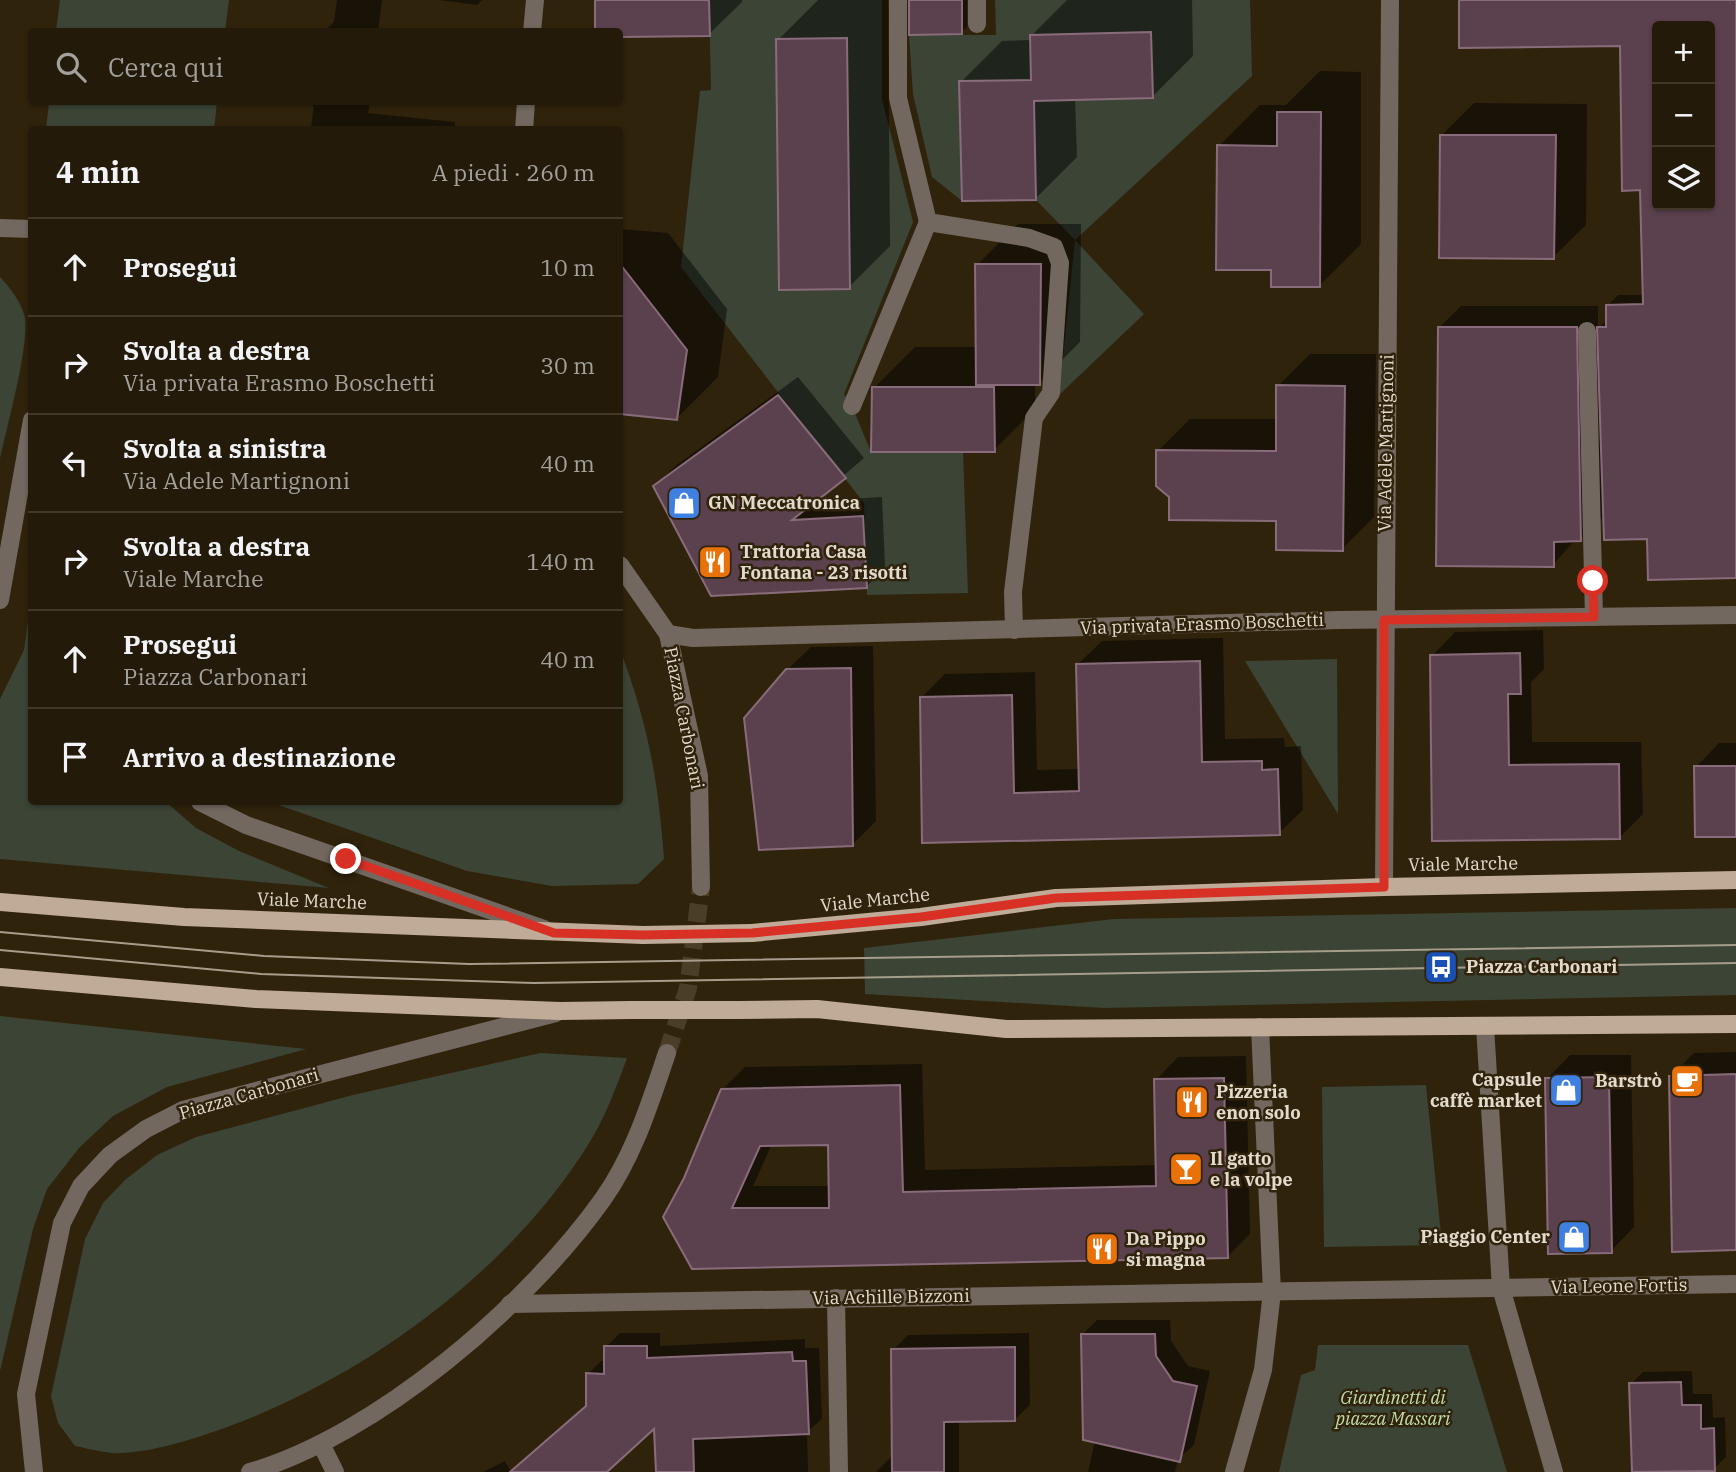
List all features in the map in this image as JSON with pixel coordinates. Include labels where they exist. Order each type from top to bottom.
[{"type":"main road","name":"Viale Marche","points":[[9,903],[184,917],[643,935],[752,933],[921,917],[1056,898],[1384,887],[1736,880]]},
{"type":"main road","points":[[9,979],[256,999],[560,1012],[817,1009],[1006,1029],[1736,1024]]},
{"type":"street","points":[[532,28],[535,0]]},
{"type":"street","points":[[852,406],[928,222],[898,98],[898,0]]},
{"type":"street","points":[[977,0],[977,24]]},
{"type":"street","name":"Via Adele Martignoni","points":[[1384,887],[1390,0]]},
{"type":"street","points":[[524,126],[526,105]]},
{"type":"street","points":[[928,222],[1029,238],[1054,247],[1060,263],[1051,393],[1034,418],[1013,592],[1014,630]]},
{"type":"street","points":[[0,228],[28,229]]},
{"type":"street","points":[[1587,331],[1594,617]]},
{"type":"street","points":[[0,600],[28,442]]},
{"type":"street","name":"Piazza Carbonari","points":[[623,569],[668,634],[699,776],[701,887]]},
{"type":"street","name":"Via privata Erasmo Boschetti","points":[[668,634],[693,638],[1384,620],[1736,615]]},
{"type":"street","points":[[206,805],[246,825],[554,933]]},
{"type":"street","name":"Piazza Carbonari","points":[[34,1472],[26,1394],[62,1223],[81,1186],[110,1155],[146,1129],[183,1110],[560,1012]]},
{"type":"street","points":[[1486,1026],[1501,1289],[1554,1472]]},
{"type":"street","points":[[1234,1472],[1263,1370],[1272,1292],[1260,1027]]},
{"type":"street","points":[[250,1472],[321,1444],[393,1400],[453,1354],[510,1304],[573,1236],[604,1197],[643,1125],[667,1054]]},
{"type":"street","name":"Via Leone Fortis","points":[[1272,1292],[1736,1284]]},
{"type":"street","name":"Via Achille Bizzoni","points":[[510,1304],[1272,1292]]},
{"type":"street","points":[[836,1298],[839,1472]]},
{"type":"street","points":[[321,1444],[335,1472]]},
{"type":"green space","points":[[60,0],[229,0],[225,28],[56,28]]},
{"type":"green space","points":[[709,0],[882,0],[882,99],[913,222],[844,394],[852,406],[871,452],[963,452],[968,593],[867,595],[864,503],[681,267],[700,91],[711,90]]},
{"type":"green space","points":[[995,0],[1250,0],[1252,76],[1075,240],[1036,200],[1034,101],[1153,98],[1151,32],[1030,35],[1031,80],[959,81],[962,201],[932,177],[913,94],[909,35],[996,35]]},
{"type":"green space","points":[[49,105],[217,105],[214,126],[46,126]]},
{"type":"green space","points":[[1075,240],[1144,314],[1059,395]]},
{"type":"green space","points":[[0,277],[20,303],[26,326],[22,362],[0,459]]},
{"type":"green space","points":[[28,621],[28,805],[169,805],[196,828],[239,851],[329,888],[0,859],[0,699],[24,650]]},
{"type":"green space","points":[[623,658],[645,727],[659,803],[664,859],[638,884],[552,886],[467,871],[279,805],[623,805]]},
{"type":"green space","points":[[1337,659],[1338,814],[1245,661]]},
{"type":"green space","points":[[1736,908],[1736,995],[1104,1008],[865,994],[864,948],[1114,919]]},
{"type":"green space","points":[[0,1016],[306,1049],[167,1087],[113,1116],[79,1148],[47,1189],[33,1229],[0,1371]]},
{"type":"green space","points":[[540,1053],[627,1058],[605,1114],[588,1145],[555,1191],[518,1235],[476,1276],[431,1314],[383,1348],[282,1404],[217,1431],[149,1450],[117,1453],[75,1446],[58,1423],[51,1396],[85,1239],[103,1203],[125,1180],[157,1155],[196,1137],[353,1095]]},
{"type":"green space","points":[[1426,1085],[1442,1245],[1324,1247],[1322,1087]]},
{"type":"green space","name":"Giardinetti di piazza Massari","points":[[1318,1345],[1468,1345],[1507,1472],[1279,1472],[1301,1375],[1315,1370]]},
{"type":"building","points":[[595,0],[709,0],[710,36],[623,37],[623,28],[595,28]]},
{"type":"building","points":[[909,0],[962,0],[962,34],[909,35]]},
{"type":"building","points":[[1459,0],[1736,0],[1736,578],[1648,580],[1647,539],[1604,540],[1597,327],[1606,327],[1606,305],[1643,304],[1640,190],[1622,191],[1620,46],[1459,48]]},
{"type":"building","points":[[1151,32],[1153,98],[1034,101],[1036,200],[962,201],[959,81],[1031,80],[1030,35]]},
{"type":"building","points":[[847,38],[850,289],[779,290],[776,39]]},
{"type":"building","points":[[1277,112],[1321,112],[1320,287],[1271,287],[1271,270],[1216,270],[1217,145],[1277,146]]},
{"type":"building","points":[[1440,135],[1556,135],[1554,259],[1439,258]]},
{"type":"building","points":[[975,264],[1041,264],[1040,385],[976,385]]},
{"type":"building","points":[[623,268],[687,350],[677,420],[623,414]]},
{"type":"building","points":[[1438,327],[1577,327],[1581,541],[1554,542],[1554,567],[1436,566]]},
{"type":"building","points":[[1276,385],[1345,386],[1343,551],[1276,550],[1276,521],[1169,520],[1169,497],[1156,486],[1156,450],[1276,451]]},
{"type":"building","points":[[872,387],[994,387],[995,452],[871,452]]},
{"type":"building","points":[[778,395],[846,478],[792,520],[863,516],[867,588],[711,596],[653,486]]},
{"type":"building","points":[[1520,653],[1521,694],[1508,694],[1509,765],[1619,764],[1620,839],[1432,841],[1430,655]]},
{"type":"building","points":[[1200,661],[1202,762],[1262,761],[1262,770],[1278,769],[1280,835],[922,843],[920,697],[1012,695],[1014,793],[1079,791],[1076,664]]},
{"type":"building","points":[[851,668],[853,846],[759,850],[744,718],[786,669]]},
{"type":"building","points":[[1694,766],[1736,766],[1736,837],[1695,837]]},
{"type":"building","points":[[1736,1074],[1736,1250],[1672,1252],[1669,1076]]},
{"type":"building","points":[[1609,1077],[1612,1253],[1548,1254],[1545,1078]]},
{"type":"building","points":[[1224,1078],[1228,1258],[692,1269],[663,1217],[684,1178],[721,1089],[900,1085],[903,1192],[1156,1186],[1154,1079]],"holes":[[[828,1145],[829,1208],[732,1208],[760,1146]]]},
{"type":"building","points":[[1081,1334],[1155,1334],[1156,1356],[1173,1381],[1197,1386],[1180,1462],[1083,1440]]},
{"type":"building","points":[[604,1346],[647,1346],[647,1358],[792,1352],[793,1361],[806,1361],[809,1434],[693,1439],[694,1472],[656,1472],[654,1429],[607,1472],[510,1472],[586,1406],[586,1373],[604,1374]]},
{"type":"building","points":[[1015,1347],[1015,1421],[944,1422],[944,1472],[892,1472],[891,1349]]},
{"type":"building","points":[[1681,1382],[1682,1405],[1701,1405],[1701,1429],[1714,1428],[1715,1471],[1632,1472],[1629,1383]]},
{"type":"tunnel","points":[[667,1053],[688,988],[701,887]]},
{"type":"tram line","points":[[0,932],[264,956],[469,964],[1736,945]]},
{"type":"tram line","points":[[0,950],[261,974],[534,983],[1736,963]]},
{"type":"place","name":"GN Meccatronica","points":[[684,503]]},
{"type":"place","name":"Trattoria Casa Fontana - 23 risotti","points":[[715,562]]},
{"type":"place","name":"Piazza Carbonari","points":[[1441,967]]},
{"type":"place","name":"Barstrò","points":[[1687,1081]]},
{"type":"place","name":"Capsule caffè market","points":[[1566,1090]]},
{"type":"place","name":"Pizzeria enon solo","points":[[1192,1102]]},
{"type":"place","name":"Il gatto e la volpe","points":[[1186,1169]]},
{"type":"place","name":"Piaggio Center","points":[[1574,1237]]},
{"type":"place","name":"Da Pippo si magna","points":[[1102,1249]]},
{"type":"route","points":[[346,859],[554,933],[752,933],[921,917],[1056,898],[1384,887],[1384,620],[1594,617],[1593,581]]}]
